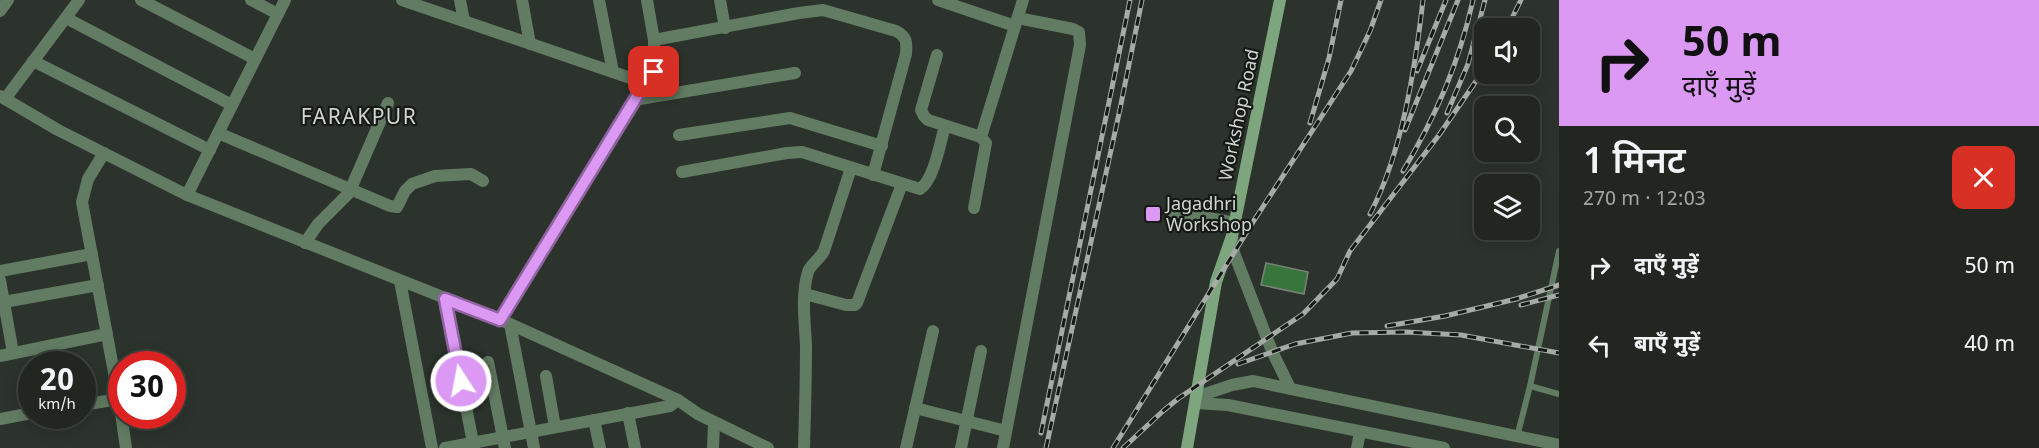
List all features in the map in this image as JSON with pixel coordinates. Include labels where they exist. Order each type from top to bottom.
[{"type":"main road","name":"Workshop Road","points":[[1187,448],[1216,282],[1235,223],[1280,0]]},
{"type":"street","points":[[0,11],[8,0]]},
{"type":"street","points":[[80,0],[2,100],[187,195],[505,322],[678,400],[714,423],[768,448]]},
{"type":"street","points":[[141,0],[255,59]]},
{"type":"street","points":[[251,0],[278,14]]},
{"type":"street","points":[[187,195],[285,0]]},
{"type":"street","points":[[460,0],[464,21]]},
{"type":"street","points":[[522,0],[530,44]]},
{"type":"street","points":[[599,0],[613,72]]},
{"type":"street","points":[[534,448],[505,322],[634,100],[654,72],[654,40],[647,0]]},
{"type":"street","points":[[720,0],[725,28]]},
{"type":"street","points":[[938,0],[1016,22],[1073,29],[1079,32],[1081,37],[1003,448]]},
{"type":"street","points":[[981,137],[1023,0]]},
{"type":"street","points":[[409,1],[645,83]]},
{"type":"street","points":[[654,40],[823,10],[903,35],[907,41],[906,54],[873,175]]},
{"type":"street","points":[[66,18],[232,105]]},
{"type":"street","points":[[937,55],[921,110],[928,120],[981,137],[986,143],[974,208]]},
{"type":"street","points":[[33,61],[210,150]]},
{"type":"street","points":[[634,100],[795,73]]},
{"type":"street","points":[[305,243],[318,224],[349,193],[388,103]]},
{"type":"street","points":[[679,135],[790,118],[882,146]]},
{"type":"street","points":[[682,172],[787,153],[814,155],[920,189],[926,185],[945,126]]},
{"type":"street","points":[[218,133],[396,207],[412,184],[435,176],[471,174],[483,181]]},
{"type":"street","points":[[104,153],[87,179],[82,202],[110,351]]},
{"type":"street","points":[[804,448],[807,273],[824,251],[851,168]]},
{"type":"street","points":[[805,294],[846,305],[857,303],[902,184]]},
{"type":"street","points":[[1172,211],[1235,223]]},
{"type":"street","points":[[1232,236],[1234,253],[1272,351],[1290,388]]},
{"type":"street","points":[[0,271],[92,254]]},
{"type":"street","points":[[0,279],[4,302],[4,322],[13,353]]},
{"type":"street","points":[[400,281],[432,448]]},
{"type":"street","points":[[4,302],[98,285]]},
{"type":"street","points":[[445,299],[473,445]]},
{"type":"street","points":[[906,448],[933,331]]},
{"type":"street","points":[[0,356],[107,334]]},
{"type":"street","points":[[961,448],[981,351]]},
{"type":"street","points":[[488,362],[504,443]]},
{"type":"street","points":[[546,376],[555,427]]},
{"type":"street","points":[[1196,400],[1232,385],[1253,381],[1516,443],[1559,445]]},
{"type":"street","points":[[445,448],[504,443],[531,432],[670,406],[678,400]]},
{"type":"street","points":[[1196,400],[1444,448]]},
{"type":"street","points":[[915,408],[1006,431]]},
{"type":"street","points":[[628,413],[635,448]]},
{"type":"street","points":[[0,419],[18,416]]},
{"type":"street","points":[[594,420],[600,448]]},
{"type":"street","points":[[713,448],[714,423]]},
{"type":"street","points":[[123,429],[126,448]]},
{"type":"street","points":[[1357,448],[1360,432]]},
{"type":"lane","points":[[1516,443],[1559,251]]},
{"type":"lane","points":[[1530,386],[1559,394]]},
{"type":"building","points":[[1266,263],[1308,272],[1304,294],[1261,285]]},
{"type":"railway","points":[[1041,433],[1130,0]]},
{"type":"railway","points":[[1046,448],[1142,0]]},
{"type":"railway","points":[[1310,123],[1329,58],[1341,0]]},
{"type":"railway","points":[[1113,448],[1253,222],[1351,71],[1370,31],[1381,0]]},
{"type":"railway","points":[[1370,214],[1391,165],[1406,110],[1423,0]]},
{"type":"railway","points":[[1417,71],[1446,0]]},
{"type":"railway","points":[[1405,130],[1458,0]]},
{"type":"railway","points":[[1403,171],[1426,130],[1445,88],[1461,46],[1473,0]]},
{"type":"railway","points":[[1447,113],[1468,64],[1485,0]]},
{"type":"railway","points":[[1512,18],[1521,0]]},
{"type":"railway","points":[[1123,448],[1179,398],[1303,314],[1337,279],[1350,251],[1439,135],[1474,84]]},
{"type":"railway","points":[[1387,326],[1445,316],[1516,299],[1559,285]]},
{"type":"railway","points":[[1521,305],[1559,295]]},
{"type":"railway","points":[[1238,364],[1295,344],[1352,333],[1406,332],[1461,335],[1559,353]]},
{"type":"place","name":"Jagadhri Workshop","points":[[1153,214]]},
{"type":"district","name":"FARAKPUR","points":[[359,117]]},
{"type":"route","points":[[461,381],[445,299],[500,320],[645,83],[654,72]]}]
